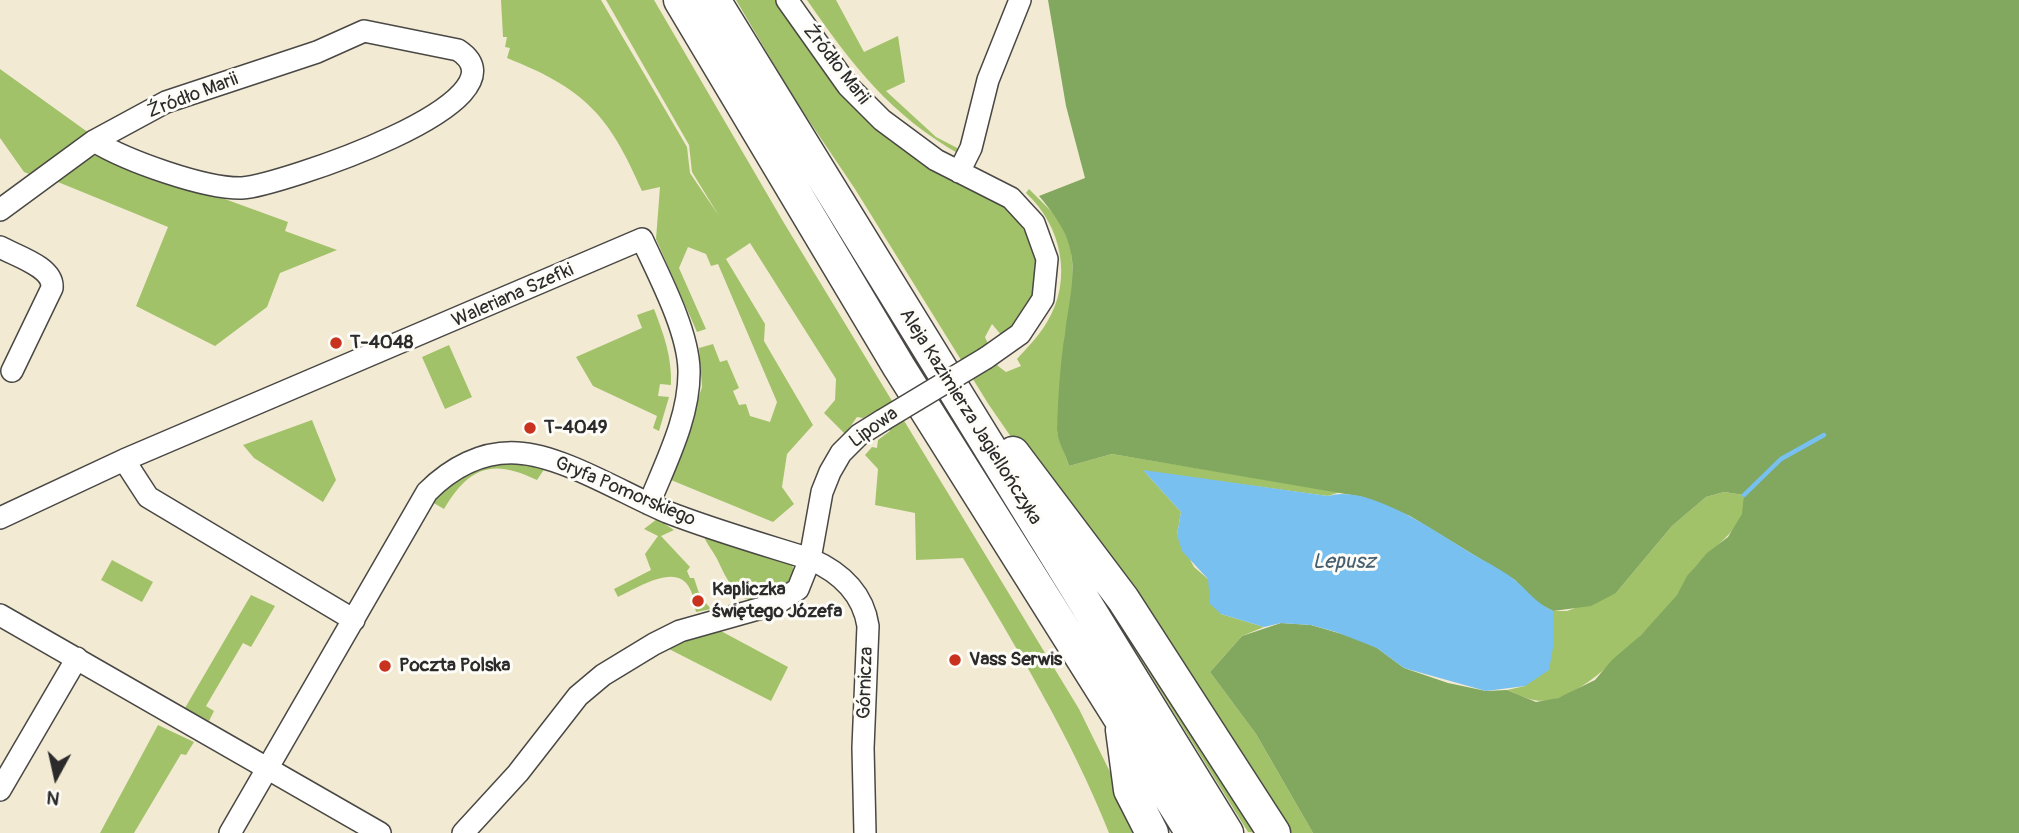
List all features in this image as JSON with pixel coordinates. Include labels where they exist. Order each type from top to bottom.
[{"type":"highway","name":"Aleja Kazimierza Jagiellończyka","points":[[680,0],[899,367],[1192,833]]},
{"type":"highway","name":"Aleja Kazimierza Jagiellończyka","points":[[714,0],[1227,833]]},
{"type":"highway","points":[[931,354],[1000,436],[1122,598],[1273,833]]},
{"type":"highway","points":[[1121,721],[1130,790],[1152,833]]},
{"type":"street","name":"Źródło Marii","points":[[787,0],[830,62],[869,108],[921,150],[959,172]]},
{"type":"street","points":[[959,172],[971,148],[988,80],[1020,0]]},
{"type":"street","name":"Źródło Marii","points":[[0,209],[94,141],[166,102],[317,52],[364,31],[458,50],[469,58],[473,67],[471,80],[444,111],[406,132],[270,184],[222,188],[194,181],[94,141]]},
{"type":"street","name":"Lipowa","points":[[463,833],[518,773],[578,696],[603,676],[653,644],[680,632],[790,597],[804,580],[822,492],[841,453],[859,435],[986,358],[1020,334],[1036,314],[1045,292],[1047,259],[1040,232],[1023,208],[1000,192],[959,172]]},
{"type":"street","name":"Waleriana Szefki","points":[[0,518],[124,460],[642,239],[685,346],[689,369],[683,414],[649,504]]},
{"type":"street","points":[[0,247],[47,273],[53,280],[52,288],[12,372]]},
{"type":"street","name":"Gryfa Pomorskiego","points":[[230,833],[427,492],[443,477],[467,463],[492,454],[518,453],[551,460],[649,504],[810,559]]},
{"type":"street","points":[[124,460],[148,497],[354,620]]},
{"type":"street","name":"Górnicza","points":[[810,559],[849,586],[866,612],[863,748],[865,833]]},
{"type":"street","points":[[0,615],[380,833]]},
{"type":"street","points":[[0,790],[77,658]]},
{"type":"green space","points":[[501,0],[601,0],[687,147],[690,173],[719,216],[692,172],[689,145],[606,0],[654,0],[784,223],[1079,709],[1140,833],[1109,833],[1060,727],[963,558],[916,560],[915,513],[875,505],[878,469],[865,455],[872,447],[877,448],[878,440],[890,431],[877,410],[863,418],[857,417],[845,434],[824,413],[835,400],[836,379],[750,243],[726,259],[765,324],[764,341],[813,425],[787,454],[782,487],[794,504],[773,522],[671,480],[702,387],[699,348],[713,344],[720,362],[727,360],[739,388],[733,391],[739,405],[746,404],[750,416],[770,422],[777,402],[718,264],[711,266],[706,254],[688,247],[679,268],[706,329],[697,332],[656,239],[660,187],[642,191],[618,143],[605,124],[575,94],[534,69],[507,58],[510,48],[505,47],[507,37],[503,37]]},
{"type":"green space","points":[[694,0],[701,0],[1213,833],[1206,833]]},
{"type":"green space","points":[[736,0],[778,0],[824,67],[1007,209],[1020,224],[1035,254],[1035,285],[1021,316],[1008,331],[1002,336],[992,324],[985,337],[998,366],[1006,372],[1021,366],[1017,359],[1047,322],[1060,289],[1060,254],[1055,237],[1048,221],[1026,193],[1029,189],[1057,217],[1071,247],[1074,291],[1065,334],[1057,433],[1069,466],[1112,454],[1340,492],[1328,496],[1144,471],[1181,512],[1177,535],[1194,567],[1208,579],[1221,614],[1264,627],[1242,636],[1210,672],[1256,734],[1313,833],[1284,833],[989,405],[855,189],[795,100]]},
{"type":"green space","points":[[807,0],[836,0],[864,52],[898,36],[905,82],[886,91],[936,137],[963,151],[961,155],[936,140],[893,106],[857,68]]},
{"type":"green space","points":[[1048,0],[2019,0],[2019,833],[1313,833],[1256,734],[1210,672],[1242,636],[1281,623],[1311,625],[1359,639],[1377,648],[1404,668],[1448,683],[1486,691],[1507,690],[1536,702],[1558,698],[1595,680],[1612,660],[1641,635],[1677,595],[1687,576],[1707,553],[1728,537],[1742,514],[1744,495],[1724,492],[1706,497],[1672,526],[1616,593],[1591,606],[1553,611],[1534,601],[1515,580],[1410,516],[1363,497],[1112,454],[1069,466],[1057,430],[1063,345],[1073,276],[1072,261],[1063,231],[1039,196],[1085,178],[1066,106]]},
{"type":"green space","points":[[0,69],[89,133],[29,174],[24,172],[0,138]]},
{"type":"green space","points":[[92,155],[123,162],[288,222],[285,231],[337,250],[280,273],[267,307],[215,346],[136,306],[168,227],[53,180]]},
{"type":"green space","points":[[654,309],[667,346],[671,375],[671,385],[660,384],[658,396],[669,397],[659,431],[653,428],[657,416],[593,386],[576,357],[642,328],[637,315]]},
{"type":"green space","points":[[449,345],[472,397],[445,409],[422,357]]},
{"type":"green space","points":[[312,420],[336,480],[323,502],[254,458],[243,445]]},
{"type":"green space","points":[[518,464],[545,468],[537,480],[507,469],[483,470],[463,484],[444,509],[432,502],[461,479],[482,469]]},
{"type":"green space","points":[[1724,492],[1744,495],[1745,506],[1736,526],[1695,567],[1675,598],[1621,655],[1589,682],[1558,698],[1538,701],[1507,690],[1525,686],[1553,625],[1553,611],[1567,611],[1616,593],[1672,526],[1706,497]]},
{"type":"green space","points":[[657,519],[674,530],[661,536],[690,567],[687,571],[690,578],[694,578],[700,596],[711,609],[696,612],[690,589],[684,581],[676,577],[656,580],[618,597],[614,589],[651,570],[645,554],[658,536],[644,529]]},
{"type":"green space","points":[[703,534],[792,563],[795,579],[759,599],[742,597],[727,579]]},
{"type":"green space","points":[[1073,550],[1262,833],[1248,832]]},
{"type":"green space","points":[[112,560],[153,582],[142,602],[101,580]]},
{"type":"green space","points":[[251,595],[275,606],[251,647],[243,643],[206,706],[214,711],[209,721],[185,708]]},
{"type":"green space","points":[[719,630],[788,667],[771,701],[667,648]]},
{"type":"green space","points":[[158,725],[194,742],[186,755],[181,754],[134,833],[100,833]]},
{"type":"water","name":"Lepusz","points":[[1143,470],[1328,496],[1345,494],[1383,503],[1506,574],[1553,611],[1554,642],[1549,670],[1525,686],[1486,691],[1404,668],[1377,648],[1336,632],[1311,625],[1281,623],[1264,627],[1221,614],[1210,604],[1208,579],[1182,551],[1177,535],[1181,512]]},
{"type":"waterway","points":[[1744,495],[1781,459],[1824,435]]},
{"type":"place","name":"T-4048","points":[[336,343]]},
{"type":"place","name":"T-4049","points":[[530,428]]},
{"type":"place","name":"Kapliczka świętego Józefa","points":[[698,601]]},
{"type":"place","name":"Vass Serwis","points":[[955,660]]},
{"type":"place","name":"Poczta Polska","points":[[385,666]]}]
